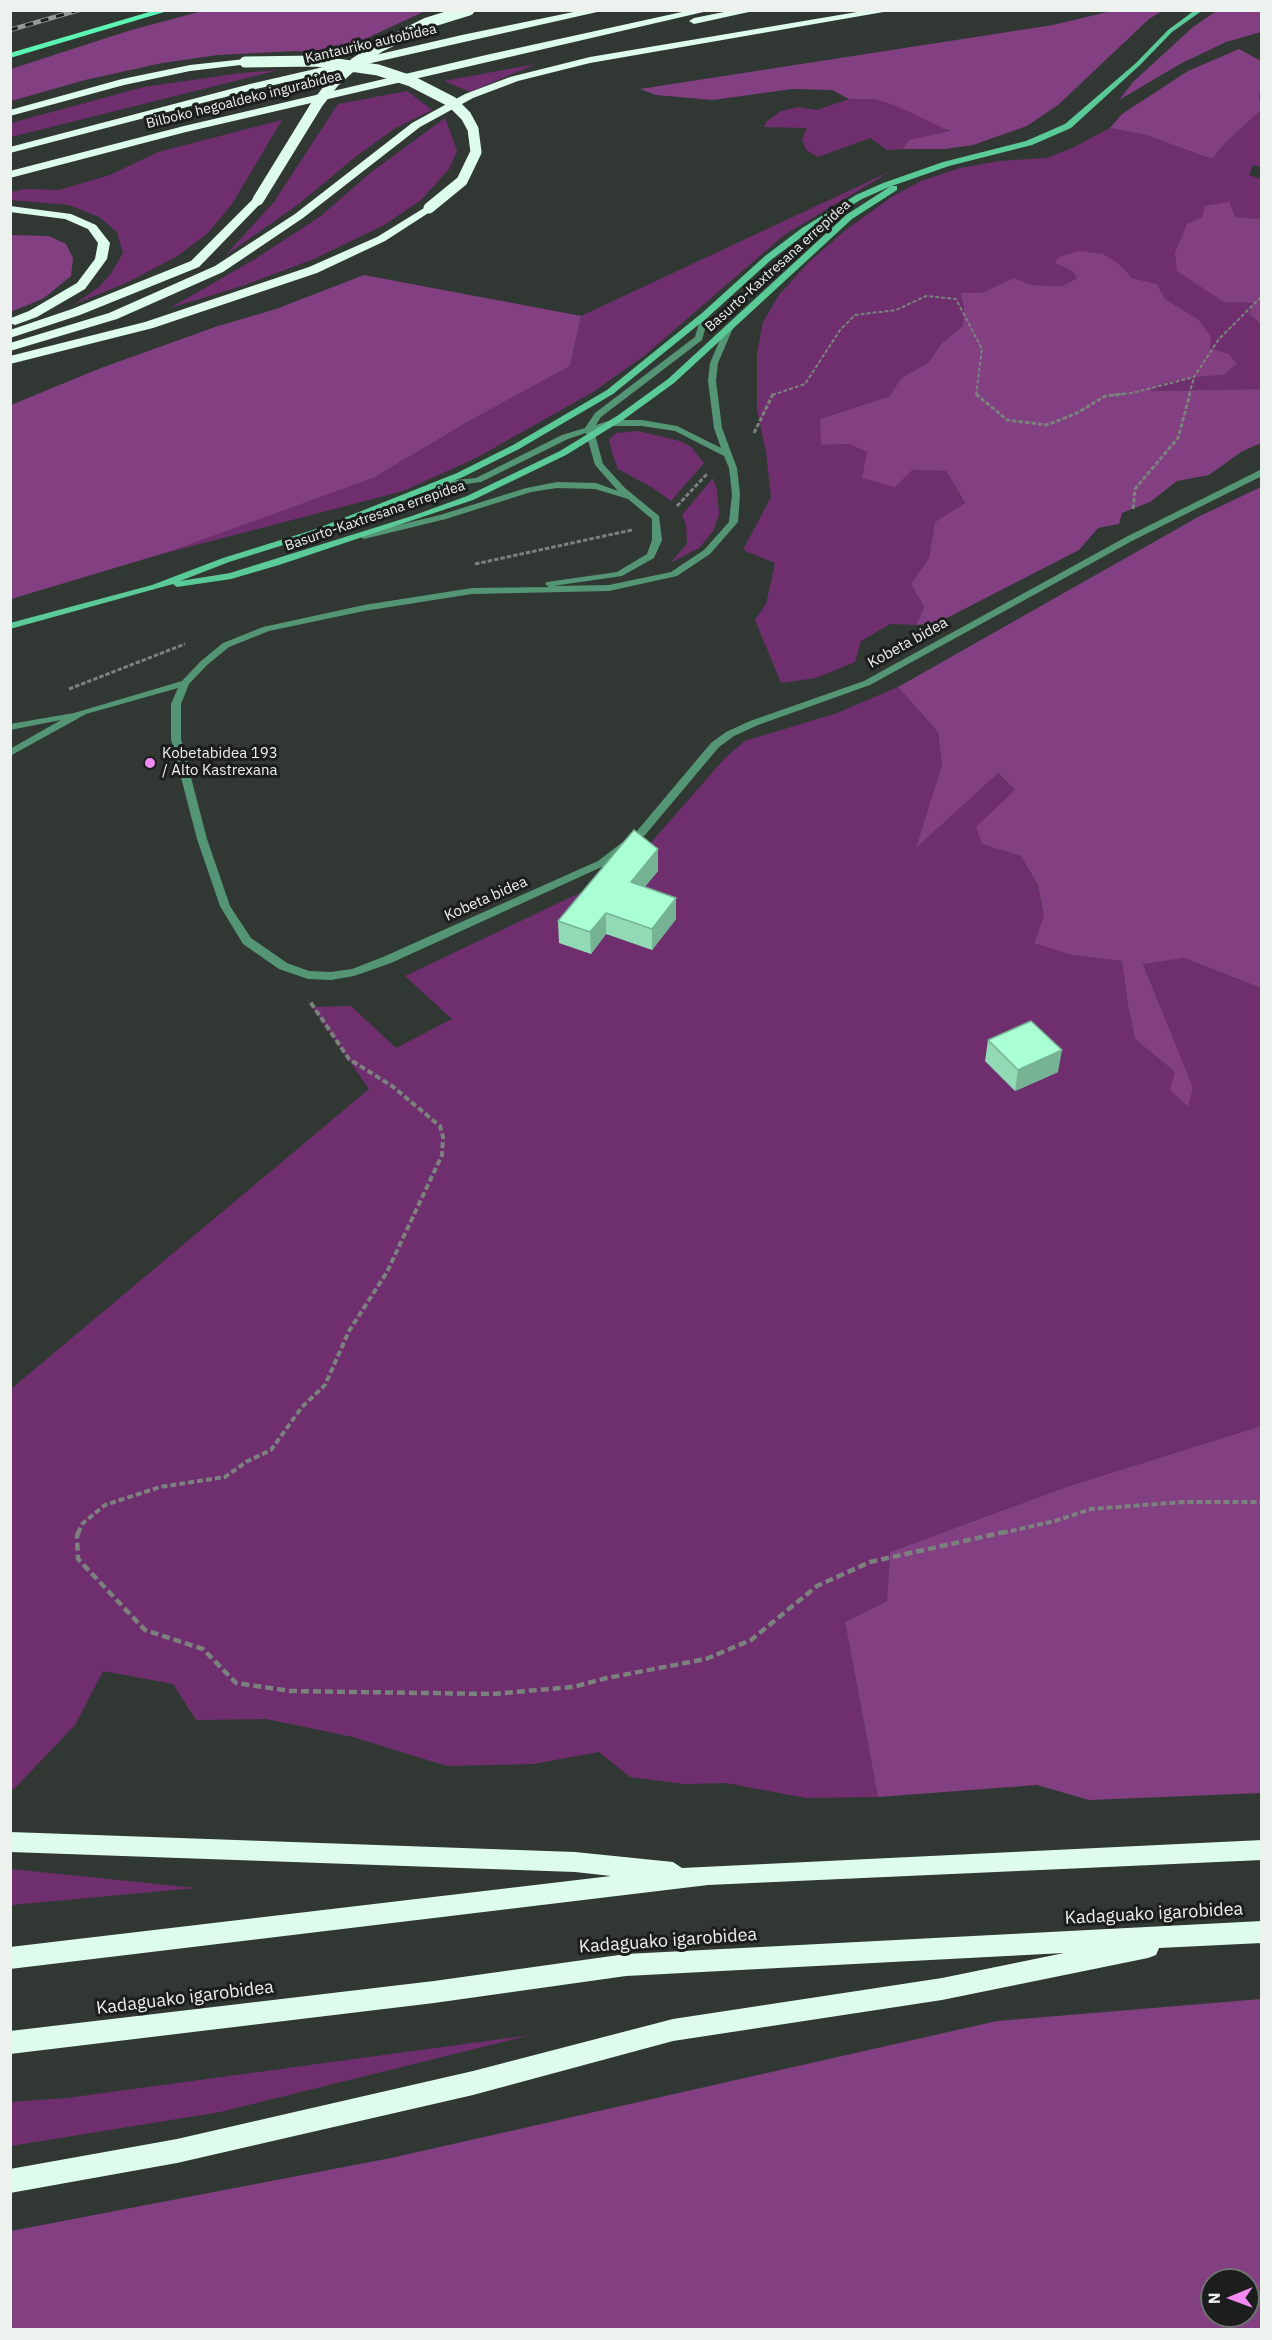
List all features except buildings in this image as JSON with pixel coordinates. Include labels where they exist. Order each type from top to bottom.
[{"type":"highway","points":[[10,334],[76,312],[195,264],[258,200],[317,104],[334,82],[355,63],[381,46],[427,23],[469,10]]},
{"type":"highway","name":"Kantauriko autobidea","points":[[254,86],[462,38],[601,10]]},
{"type":"highway","points":[[606,34],[707,10]]},
{"type":"highway","points":[[606,34],[753,10]]},
{"type":"highway","points":[[837,18],[871,10]]},
{"type":"highway","points":[[10,347],[113,316],[219,269],[299,216],[416,125],[469,96],[514,79],[590,60],[890,10]]},
{"type":"highway","name":"Bilboko hegoaldeko ingurabidea","points":[[10,175],[184,129],[486,58],[606,34]]},
{"type":"highway","points":[[10,113],[165,72],[245,62],[316,61],[395,74],[452,102],[466,116],[473,129],[476,152],[462,181],[429,208],[381,239],[313,270],[149,325],[10,360]]},
{"type":"highway","name":"Bilboko hegoaldeko ingurabidea","points":[[10,150],[254,86]]},
{"type":"highway","points":[[10,208],[67,216],[92,227],[104,243],[101,260],[81,286],[33,314],[10,323]]},
{"type":"highway","points":[[10,1842],[563,1862],[708,1875]]},
{"type":"highway","points":[[10,1958],[708,1875],[1262,1850]]},
{"type":"highway","name":"Kadaguako igarobidea","points":[[10,2043],[434,1992],[626,1965],[1262,1932]]},
{"type":"highway","points":[[10,2181],[177,2151],[473,2083],[674,2030],[942,1989],[1211,1935]]},
{"type":"main road","points":[[10,56],[167,10]]},
{"type":"street","points":[[917,174],[1029,143],[1068,126],[1170,31],[1200,10]]},
{"type":"street","name":"Basurto-Kaxtresana errepidea","points":[[155,587],[226,560],[319,531],[435,485],[516,447],[610,392],[705,315],[768,258],[805,230],[859,197],[917,174]]},
{"type":"street","name":"Basurto-Kaxtresana errepidea","points":[[155,587],[231,576],[364,536],[470,498],[563,453],[589,433],[611,423],[671,381],[849,217],[917,174]]},
{"type":"street","points":[[519,589],[619,574],[651,556],[657,540],[656,518],[599,465],[589,433],[598,415],[699,338],[705,315]]},
{"type":"street","points":[[519,589],[573,591],[609,588],[674,574],[707,552],[734,522],[736,494],[733,468],[718,428],[712,381],[714,363],[729,328]]},
{"type":"street","points":[[611,423],[642,423],[677,429],[727,454]]},
{"type":"street","points":[[435,485],[478,480],[565,437],[589,433]]},
{"type":"street","name":"Kobeta bidea","points":[[519,589],[472,591],[364,608],[266,629],[226,645],[185,683],[176,704],[176,740],[202,839],[225,906],[247,941],[283,966],[308,975],[331,976],[354,972],[387,960],[602,863],[640,833],[715,745],[730,734],[754,723],[867,683],[1129,539],[1262,472]]},
{"type":"street","points":[[364,536],[443,517],[520,492],[557,485],[596,486],[634,500]]},
{"type":"street","points":[[10,626],[155,587]]},
{"type":"street","points":[[10,727],[82,712],[185,683]]},
{"type":"street","points":[[10,753],[82,712]]},
{"type":"path","points":[[754,433],[772,394],[806,384],[840,330],[855,315],[896,310],[926,296],[956,299],[982,349],[976,395],[1007,420],[1047,425],[1077,413],[1105,396],[1142,390],[1194,377]]},
{"type":"path","points":[[1129,539],[1135,489],[1178,438],[1194,377],[1219,339],[1262,296]]},
{"type":"path","points":[[672,511],[710,472]]},
{"type":"path","points":[[308,975],[303,987],[312,1007],[349,1059],[392,1086],[440,1126],[443,1137],[442,1155],[387,1272],[350,1331],[325,1385],[302,1407],[271,1450],[246,1462],[225,1477],[160,1487],[105,1505],[83,1523],[77,1536],[78,1559],[145,1630],[203,1649],[236,1683],[290,1691],[492,1694],[573,1687],[607,1678],[706,1659],[751,1640],[817,1586],[870,1562],[1055,1521],[1091,1509],[1184,1502],[1262,1502]]},
{"type":"shaded area","points":[[1116,10],[1162,11],[1149,19],[1058,105],[1027,126],[973,145],[945,149],[902,149],[909,140],[950,131],[894,105],[874,99],[849,99],[832,90],[792,89],[713,100],[656,95],[640,89],[1053,25]]},
{"type":"shaded area","points":[[1218,10],[1261,11],[1261,32],[1226,42],[1180,64],[1119,100],[1133,82],[1193,27]]},
{"type":"shaded area","points":[[202,11],[425,11],[365,39],[342,55],[294,51],[218,55],[162,63],[85,80],[11,101],[11,69],[128,31]]},
{"type":"shaded area","points":[[1239,49],[1261,61],[1261,94],[1259,95],[1261,110],[1227,141],[1212,159],[1146,135],[1110,128],[1122,114],[1188,71]]},
{"type":"shaded area","points":[[536,64],[470,92],[444,81]]},
{"type":"shaded area","points":[[279,70],[11,137],[11,123],[144,87]]},
{"type":"shaded area","points":[[407,91],[432,110],[394,129],[354,158],[300,203],[225,256],[274,202],[338,104]]},
{"type":"shaded area","points":[[849,99],[874,99],[894,105],[925,116],[950,132],[909,140],[902,149],[887,150],[870,138],[818,157],[806,150],[802,139],[807,128],[764,127],[767,121],[781,111],[799,107],[817,110]]},
{"type":"shaded area","points":[[1261,110],[1261,167],[1253,165],[1249,175],[1261,179],[1261,222],[1260,219],[1235,217],[1224,302],[1253,303],[1249,314],[1261,324],[1261,389],[1149,391],[1164,383],[1223,375],[1228,354],[1209,348],[1199,320],[1165,299],[1157,284],[1132,278],[1120,265],[1055,263],[1072,271],[1077,278],[1063,286],[1032,285],[1014,278],[981,293],[960,293],[964,306],[963,326],[941,344],[928,363],[901,378],[890,396],[820,419],[822,445],[850,444],[912,470],[946,471],[965,504],[935,522],[929,558],[911,584],[924,607],[916,625],[890,624],[861,641],[855,662],[816,678],[781,683],[755,620],[766,604],[775,563],[743,550],[771,497],[766,452],[757,410],[757,352],[763,322],[779,295],[809,262],[847,229],[893,196],[921,181],[960,168],[999,161],[1047,158],[1110,128],[1146,135],[1212,159],[1227,141]]},
{"type":"shaded area","points":[[445,118],[457,151],[449,169],[421,200],[384,225],[314,259],[239,287],[170,308],[255,259],[321,216],[370,173]]},
{"type":"shaded area","points":[[282,120],[232,204],[208,233],[176,257],[126,283],[75,304],[99,287],[112,272],[123,253],[117,232],[99,217],[69,205],[11,200],[11,192],[25,189],[59,190],[110,175],[158,152]]},
{"type":"shaded area","points":[[891,171],[784,235],[645,355],[593,392],[476,458],[403,491],[154,556],[373,478],[469,421],[570,366],[581,316]]},
{"type":"shaded area","points":[[1229,202],[1235,217],[1260,219],[1261,222],[1261,324],[1249,314],[1253,303],[1224,302],[1177,271],[1175,253],[1187,224],[1202,217],[1205,206]]},
{"type":"shaded area","points":[[11,235],[49,236],[66,244],[73,258],[71,276],[44,298],[11,312]]},
{"type":"shaded area","points":[[1079,251],[1103,254],[1120,265],[1132,278],[1157,284],[1165,299],[1199,320],[1211,337],[1210,348],[1228,354],[1237,364],[1223,375],[1164,383],[1150,391],[1261,389],[1261,443],[1241,452],[1209,475],[1177,481],[1150,502],[1122,513],[1119,524],[1098,528],[1079,550],[937,623],[916,625],[924,607],[911,584],[929,558],[935,522],[965,503],[946,471],[912,470],[895,487],[862,478],[867,452],[850,444],[821,445],[820,419],[890,396],[901,378],[928,363],[941,344],[963,326],[964,306],[960,293],[981,293],[1014,278],[1032,285],[1063,286],[1077,278],[1072,271],[1055,263],[1059,257]]},
{"type":"shaded area","points":[[364,275],[581,316],[570,366],[469,421],[373,478],[168,552],[11,599],[11,405],[101,368],[215,327],[276,309]]},
{"type":"shaded area","points":[[638,431],[680,441],[691,447],[704,463],[671,501],[653,488],[618,469],[609,439],[617,433]]},
{"type":"shaded area","points":[[713,478],[717,490],[719,515],[713,531],[699,548],[670,563],[687,544],[686,524],[682,515]]},
{"type":"shaded area","points":[[1261,487],[1261,988],[1184,958],[1143,964],[1193,1088],[1188,1107],[1170,1090],[1175,1072],[1135,1039],[1122,961],[1072,955],[1034,943],[1044,916],[1038,886],[1021,856],[982,844],[976,827],[1015,790],[998,773],[916,848],[942,765],[938,732],[898,687],[1198,517]]},
{"type":"shaded area","points":[[898,687],[938,732],[942,765],[917,847],[997,773],[1015,790],[983,844],[1021,856],[1038,887],[1044,916],[1072,955],[1122,961],[1135,1039],[1175,1072],[1187,1107],[1166,1022],[1143,963],[1184,958],[1261,988],[1261,1426],[1066,1487],[890,1552],[887,1601],[845,1622],[878,1797],[806,1798],[726,1783],[684,1784],[630,1777],[599,1752],[533,1764],[447,1766],[353,1737],[266,1719],[196,1720],[173,1684],[103,1671],[75,1725],[14,1789],[11,1789],[11,1389],[369,1089],[312,1007],[351,1006],[396,1048],[452,1019],[405,976],[609,879],[641,854],[725,758],[745,741],[837,713]]},
{"type":"shaded area","points":[[1261,1426],[1261,1793],[1089,1800],[1037,1785],[878,1797],[845,1622],[887,1601],[890,1552],[1066,1487]]},
{"type":"shaded area","points":[[11,1869],[196,1888],[11,1905]]},
{"type":"shaded area","points":[[1261,1999],[1261,2329],[11,2329],[11,2231],[391,2158],[997,2021]]},
{"type":"shaded area","points":[[531,2035],[220,2112],[11,2146],[11,2102],[67,2098]]},
{"type":"railway","points":[[10,30],[79,10]]},
{"type":"place","name":"Kobetabidea 193 / Alto Kastrexana","points":[[150,763]]}]
